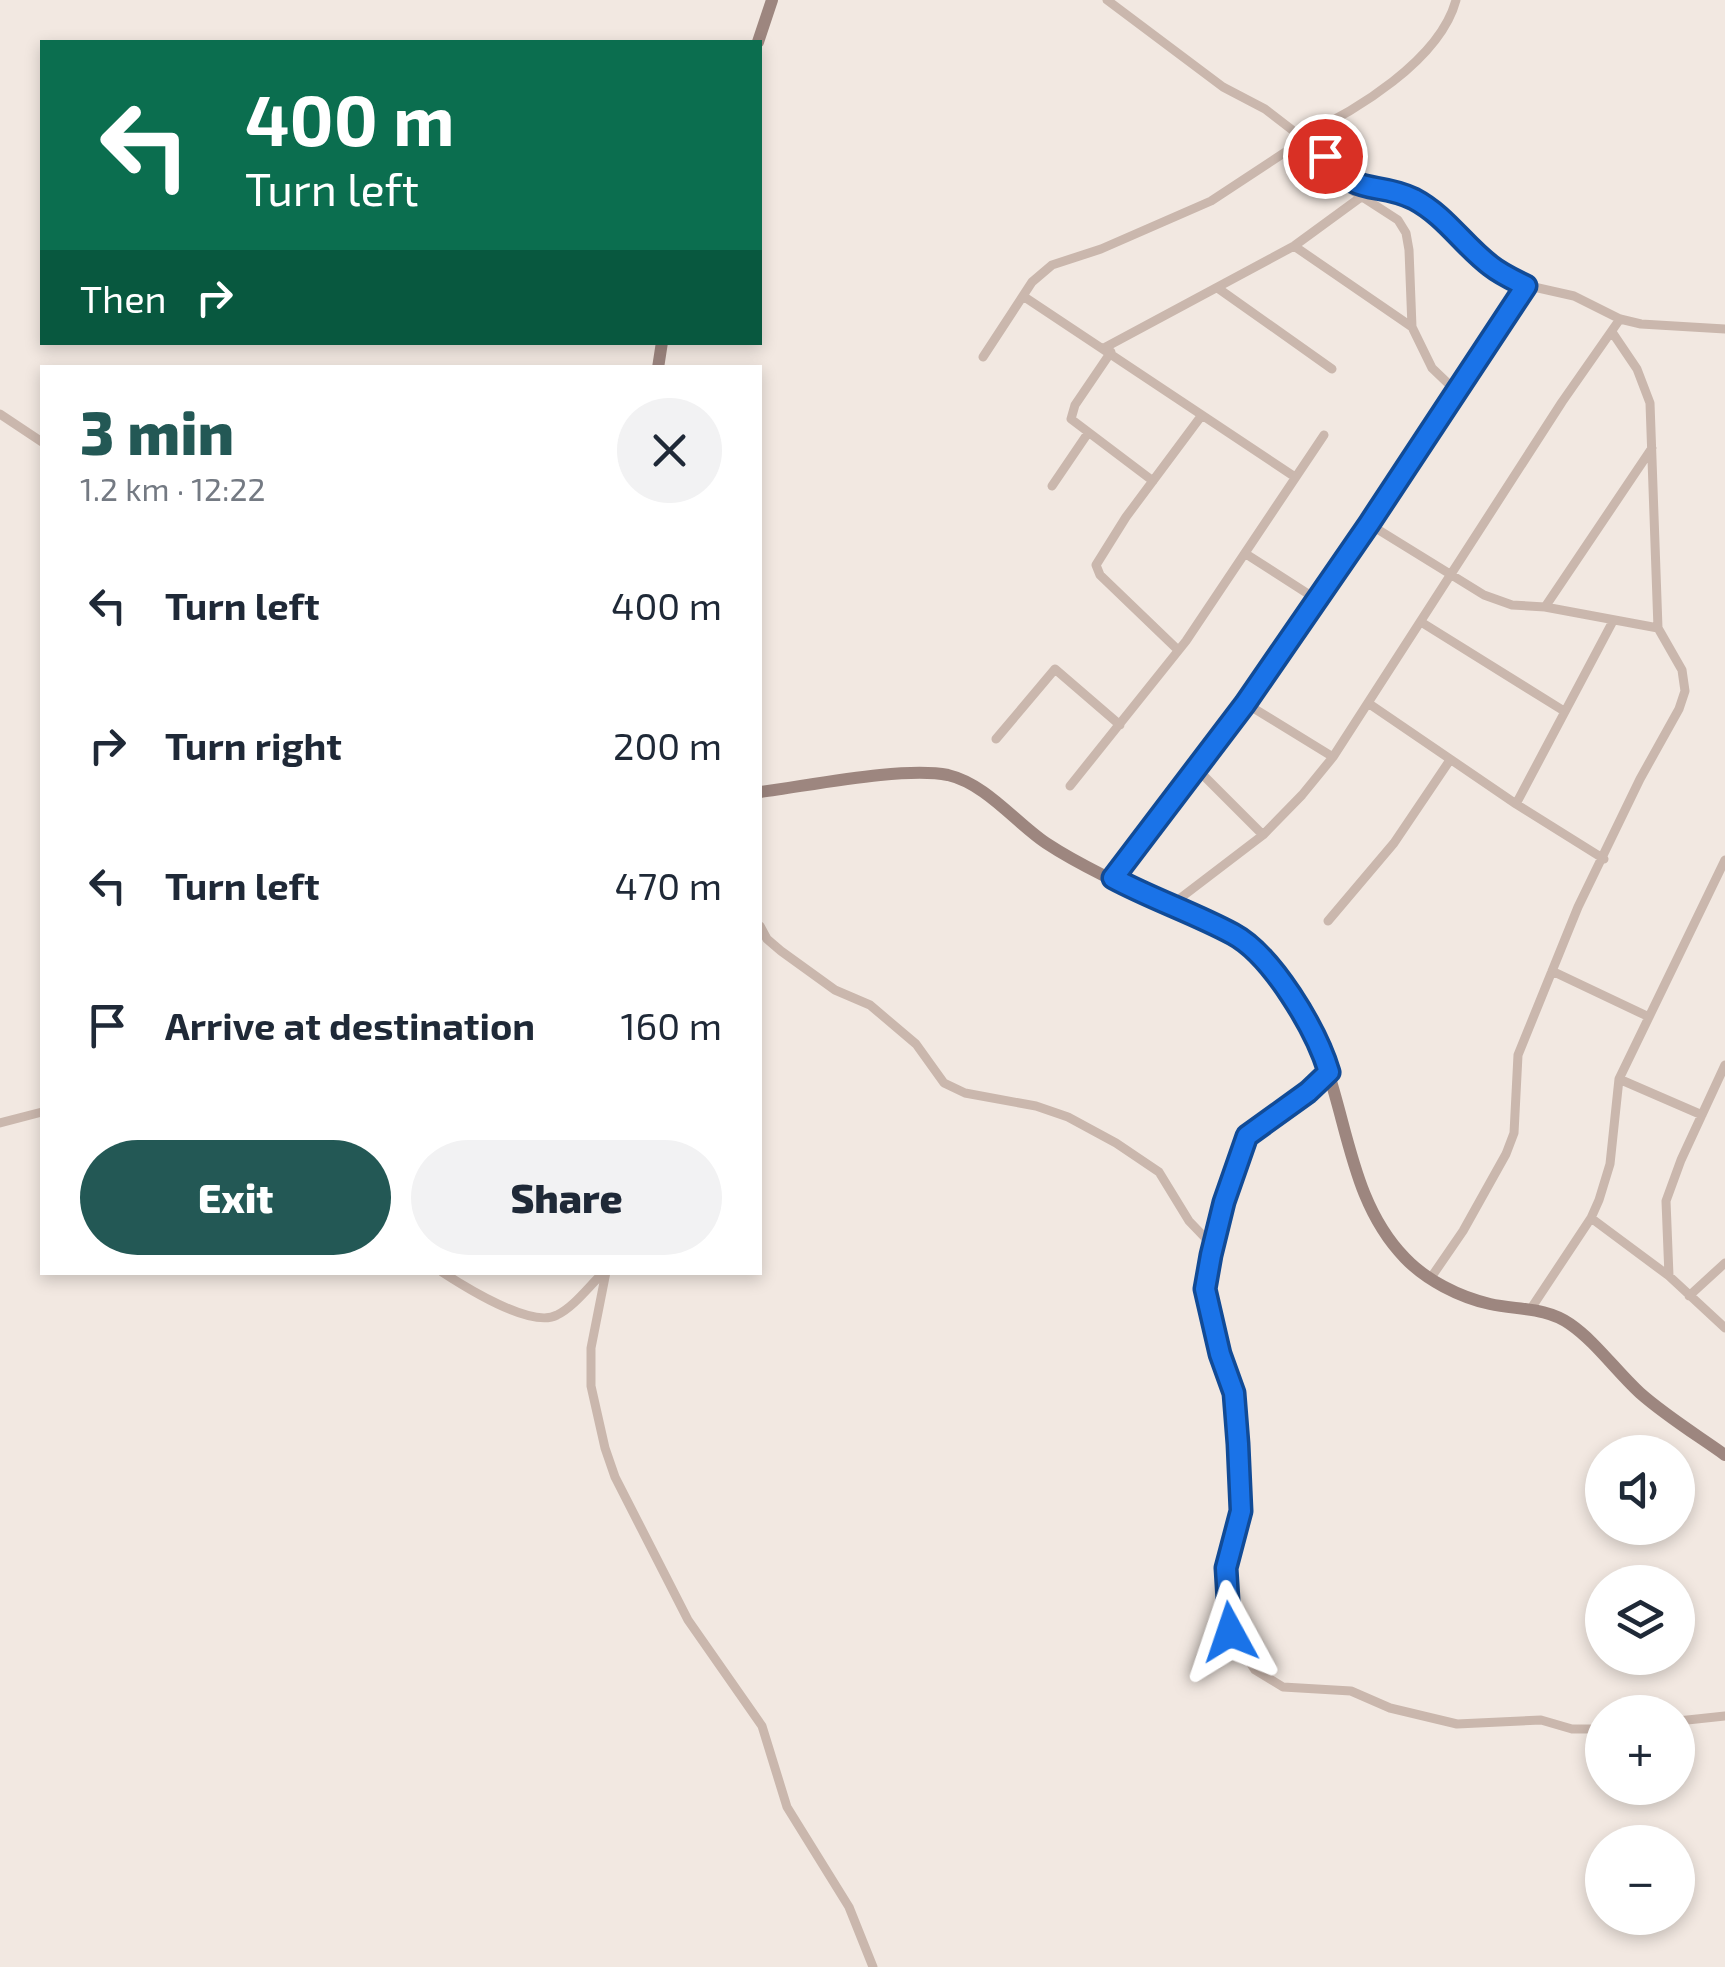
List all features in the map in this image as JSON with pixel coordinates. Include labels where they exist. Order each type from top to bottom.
[{"type":"street","points":[[759,40],[772,0]]},
{"type":"street","points":[[1107,0],[1223,87],[1266,109],[1353,184],[1412,198],[1440,216],[1492,267],[1526,286],[1574,296],[1620,319],[1725,329]]},
{"type":"street","points":[[1301,136],[1364,104],[1428,52],[1440,38],[1456,0]]},
{"type":"street","points":[[984,357],[1032,282],[1052,266],[1211,201],[1290,149],[1301,149],[1333,178],[1398,220],[1406,233],[1412,327],[1432,368],[1456,391]]},
{"type":"street","points":[[1153,481],[1070,419],[1108,350],[1294,246],[1361,197]]},
{"type":"street","points":[[1294,246],[1412,327]]},
{"type":"street","points":[[1113,878],[1245,704],[1526,286]]},
{"type":"street","points":[[1218,289],[1332,369]]},
{"type":"street","points":[[1023,296],[1295,476]]},
{"type":"street","points":[[1170,906],[1263,834],[1333,757],[1620,319]]},
{"type":"street","points":[[1430,1278],[1463,1231],[1506,1154],[1514,1134],[1518,1054],[1578,907],[1679,708],[1684,691],[1682,670],[1658,628],[1650,403],[1638,370],[1612,332]]},
{"type":"street","points":[[0,414],[40,441]]},
{"type":"street","points":[[1178,650],[1100,575],[1096,565],[1202,414]]},
{"type":"street","points":[[1052,486],[1088,434]]},
{"type":"street","points":[[1070,786],[1178,650],[1324,435]]},
{"type":"street","points":[[1544,607],[1654,446]]},
{"type":"street","points":[[1369,524],[1484,595],[1512,605],[1544,607],[1658,628]]},
{"type":"street","points":[[1246,554],[1316,599]]},
{"type":"street","points":[[1516,804],[1612,621]]},
{"type":"street","points":[[1421,622],[1564,710]]},
{"type":"street","points":[[996,739],[1054,668],[1120,725]]},
{"type":"street","points":[[1368,703],[1604,859]]},
{"type":"street","points":[[1245,704],[1333,757]]},
{"type":"street","points":[[1328,920],[1394,843],[1450,760]]},
{"type":"street","points":[[1197,769],[1263,834]]},
{"type":"street","points":[[762,792],[907,774],[949,775],[1002,807],[1046,844],[1235,935],[1257,953],[1304,1017],[1329,1072],[1362,1191],[1373,1216],[1407,1260],[1430,1278],[1488,1303],[1546,1312],[1570,1324],[1640,1393],[1725,1455]]},
{"type":"street","points":[[1530,1310],[1591,1218],[1610,1164],[1619,1079],[1725,860]]},
{"type":"street","points":[[762,930],[781,951],[835,990],[870,1005],[882,1015],[916,1044],[944,1082],[965,1094],[1036,1106],[1068,1117],[1159,1172],[1190,1220],[1213,1246]]},
{"type":"street","points":[[1552,971],[1648,1016]]},
{"type":"street","points":[[1669,1276],[1666,1201],[1725,1066]]},
{"type":"street","points":[[1329,1072],[1247,1136],[1224,1202],[1205,1289],[1220,1354],[1234,1393],[1240,1497],[1237,1532],[1226,1568],[1230,1632],[1255,1670],[1283,1686],[1351,1691],[1432,1720],[1476,1725],[1541,1720],[1585,1729]]},
{"type":"street","points":[[1619,1079],[1702,1115]]},
{"type":"street","points":[[0,1123],[40,1113]]},
{"type":"street","points":[[1591,1218],[1669,1276],[1725,1328]]},
{"type":"street","points":[[1689,1296],[1725,1263]]},
{"type":"street","points":[[447,1275],[478,1295],[544,1319],[562,1314],[602,1275]]},
{"type":"street","points":[[604,1275],[590,1348],[592,1386],[615,1477],[688,1620],[762,1726],[788,1807],[849,1907],[872,1967]]},
{"type":"street","points":[[1695,1719],[1725,1716]]},
{"type":"route","points":[[1230,1632],[1226,1568],[1241,1511],[1238,1444],[1234,1393],[1220,1354],[1205,1289],[1211,1255],[1243,1142],[1259,1124],[1308,1092],[1329,1072],[1304,1017],[1257,953],[1235,935],[1113,878],[1245,704],[1526,286],[1492,267],[1440,216],[1412,198],[1353,184],[1325,156]]}]
